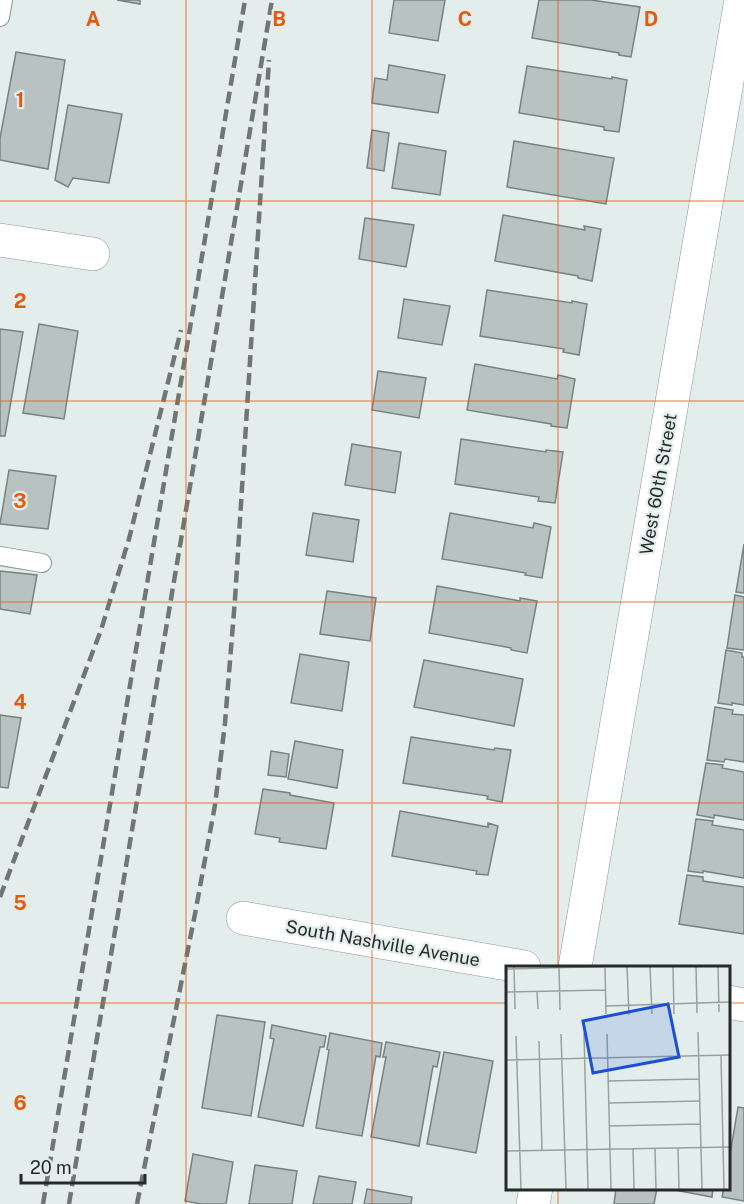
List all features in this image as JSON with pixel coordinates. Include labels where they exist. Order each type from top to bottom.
[{"type":"street","name":"West 60th Street","points":[[574,966],[741,0]]},
{"type":"street","points":[[0,240],[93,254]]},
{"type":"street","name":"South Nashville Avenue","points":[[243,918],[518,966]]},
{"type":"street","points":[[729,1002],[744,1005]]},
{"type":"street","points":[[533,1204],[536,1189]]},
{"type":"lane","points":[[0,17],[3,0]]},
{"type":"lane","points":[[0,556],[42,563]]},
{"type":"building","points":[[117,0],[140,0],[140,4]]},
{"type":"building","points":[[394,0],[445,0],[438,41],[389,33]]},
{"type":"building","points":[[539,0],[591,0],[640,7],[631,57],[532,38]]},
{"type":"building","points":[[16,52],[65,60],[48,169],[0,160],[0,138]]},
{"type":"building","points":[[389,65],[445,75],[438,113],[372,103],[375,78],[387,80]]},
{"type":"building","points":[[527,66],[627,80],[619,132],[604,130],[604,127],[519,113]]},
{"type":"building","points":[[68,105],[122,114],[109,183],[73,178],[68,187],[55,180]]},
{"type":"building","points":[[372,130],[389,133],[384,171],[367,168]]},
{"type":"building","points":[[514,141],[614,158],[606,204],[507,187]]},
{"type":"building","points":[[399,143],[446,151],[440,195],[392,188]]},
{"type":"building","points":[[503,215],[585,230],[584,226],[601,229],[592,281],[578,278],[578,276],[495,261]]},
{"type":"building","points":[[365,218],[414,225],[406,267],[359,259]]},
{"type":"building","points":[[487,290],[587,304],[579,355],[563,352],[564,349],[480,336]]},
{"type":"building","points":[[404,299],[450,306],[442,345],[398,338]]},
{"type":"building","points":[[39,324],[78,331],[64,419],[23,413]]},
{"type":"building","points":[[0,329],[23,332],[5,436],[0,436]]},
{"type":"building","points":[[475,364],[557,379],[558,375],[575,379],[567,428],[467,410]]},
{"type":"building","points":[[378,371],[426,378],[419,418],[372,410]]},
{"type":"building","points":[[461,439],[546,452],[546,450],[563,452],[555,503],[538,501],[539,497],[455,484]]},
{"type":"building","points":[[352,444],[401,452],[395,493],[345,485]]},
{"type":"building","points":[[9,470],[56,476],[48,529],[0,524]]},
{"type":"building","points":[[313,513],[359,520],[353,562],[306,555]]},
{"type":"building","points":[[450,513],[533,528],[534,523],[551,527],[542,578],[525,575],[526,573],[442,559]]},
{"type":"building","points":[[744,544],[744,593],[736,592]]},
{"type":"building","points":[[0,571],[37,575],[30,614],[0,609]]},
{"type":"building","points":[[437,586],[520,601],[520,598],[537,601],[527,653],[429,633]]},
{"type":"building","points":[[327,591],[376,598],[370,641],[320,634]]},
{"type":"building","points":[[735,595],[744,597],[744,650],[727,648]]},
{"type":"building","points":[[726,650],[742,653],[744,657],[744,705],[718,703]]},
{"type":"building","points":[[300,654],[349,662],[342,711],[291,703]]},
{"type":"building","points":[[424,660],[523,679],[514,726],[414,707]]},
{"type":"building","points":[[715,707],[733,710],[732,714],[744,715],[744,762],[725,759],[724,762],[707,760]]},
{"type":"building","points":[[0,715],[21,718],[8,788],[0,787]]},
{"type":"building","points":[[411,737],[494,750],[495,748],[511,750],[502,802],[487,799],[488,796],[403,783]]},
{"type":"building","points":[[295,741],[343,750],[337,788],[288,779]]},
{"type":"building","points":[[271,751],[289,754],[286,777],[268,775]]},
{"type":"building","points":[[706,763],[723,765],[722,768],[744,772],[744,820],[697,815]]},
{"type":"building","points":[[263,789],[334,803],[326,849],[279,842],[280,838],[255,834]]},
{"type":"building","points":[[400,811],[488,827],[488,823],[498,826],[488,875],[392,856]]},
{"type":"building","points":[[696,819],[713,821],[712,825],[744,830],[744,878],[703,871],[703,873],[688,871]]},
{"type":"building","points":[[687,875],[703,877],[703,881],[744,887],[744,934],[679,924]]},
{"type":"building","points":[[217,1015],[265,1022],[251,1116],[202,1108]]},
{"type":"building","points":[[272,1025],[326,1036],[324,1047],[320,1047],[303,1126],[258,1117],[274,1039],[270,1038]]},
{"type":"building","points":[[330,1033],[382,1043],[380,1057],[376,1056],[362,1136],[316,1128]]},
{"type":"building","points":[[386,1042],[440,1052],[437,1067],[433,1066],[419,1146],[371,1137],[386,1057],[383,1057]]},
{"type":"building","points":[[444,1052],[493,1061],[476,1153],[427,1144]]},
{"type":"building","points":[[738,1107],[744,1108],[744,1201],[722,1197],[724,1189],[729,1189],[729,1160]]},
{"type":"building","points":[[193,1154],[233,1162],[226,1204],[201,1204],[185,1201]]},
{"type":"building","points":[[255,1165],[297,1171],[292,1204],[249,1204]]},
{"type":"building","points":[[319,1176],[356,1182],[352,1204],[313,1204]]},
{"type":"building","points":[[367,1189],[412,1197],[411,1204],[364,1204]]},
{"type":"building","points":[[616,1189],[657,1189],[654,1204],[614,1204]]},
{"type":"building","points":[[669,1189],[713,1189],[712,1197]]},
{"type":"railway","points":[[43,1204],[245,0]]},
{"type":"railway","points":[[69,1204],[272,0]]},
{"type":"railway","points":[[137,1204],[215,805],[225,723],[269,60]]},
{"type":"railway","points":[[0,897],[101,630],[129,539],[181,330]]}]
